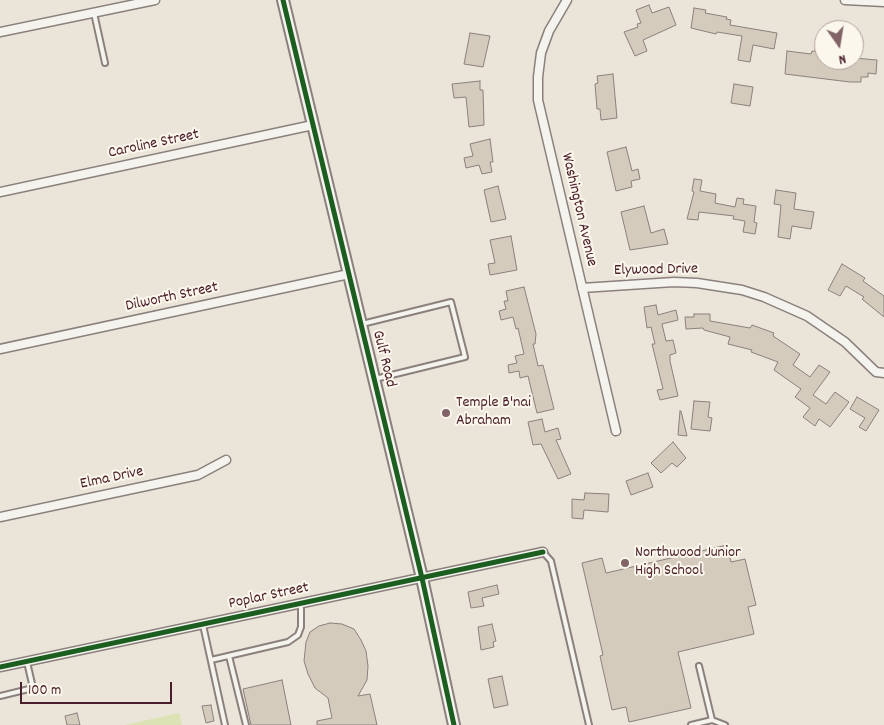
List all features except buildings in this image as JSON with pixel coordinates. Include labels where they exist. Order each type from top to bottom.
[{"type":"street","points":[[0,32],[155,0]]},
{"type":"street","name":"Gulf Road","points":[[283,0],[422,578],[454,725]]},
{"type":"street","name":"Washington Avenue","points":[[567,0],[554,20],[544,42],[539,65],[538,88],[541,117],[616,431]]},
{"type":"street","points":[[845,0],[884,2]]},
{"type":"street","name":"Caroline Street","points":[[0,192],[313,125]]},
{"type":"street","name":"Dilworth Street","points":[[0,349],[349,274]]},
{"type":"street","name":"Elywood Drive","points":[[582,288],[674,282],[742,290],[764,297],[806,316],[845,342],[876,372],[884,373]]},
{"type":"street","name":"Elma Drive","points":[[0,517],[198,475],[226,460]]},
{"type":"street","name":"Poplar Street","points":[[0,667],[543,552]]},
{"type":"lane","points":[[94,13],[105,63]]},
{"type":"lane","points":[[361,324],[451,302],[465,357],[374,379]]},
{"type":"lane","points":[[543,552],[550,561],[589,725]]},
{"type":"lane","points":[[210,660],[288,642],[298,635],[301,627],[301,602]]},
{"type":"lane","points":[[202,624],[225,725]]},
{"type":"lane","points":[[229,656],[246,725]]},
{"type":"lane","points":[[0,696],[33,688],[27,662]]},
{"type":"lane","points":[[699,666],[712,720]]},
{"type":"lane","points":[[691,725],[712,720],[726,725]]},
{"type":"green space","points":[[179,713],[182,725],[125,725]]},
{"type":"cycle path","points":[[283,0],[422,578],[454,725]]},
{"type":"cycle path","points":[[0,667],[543,552]]},
{"type":"place","name":"Temple B'nai Abraham","points":[[446,413]]},
{"type":"place","name":"Northwood Junior High School","points":[[625,563]]}]
